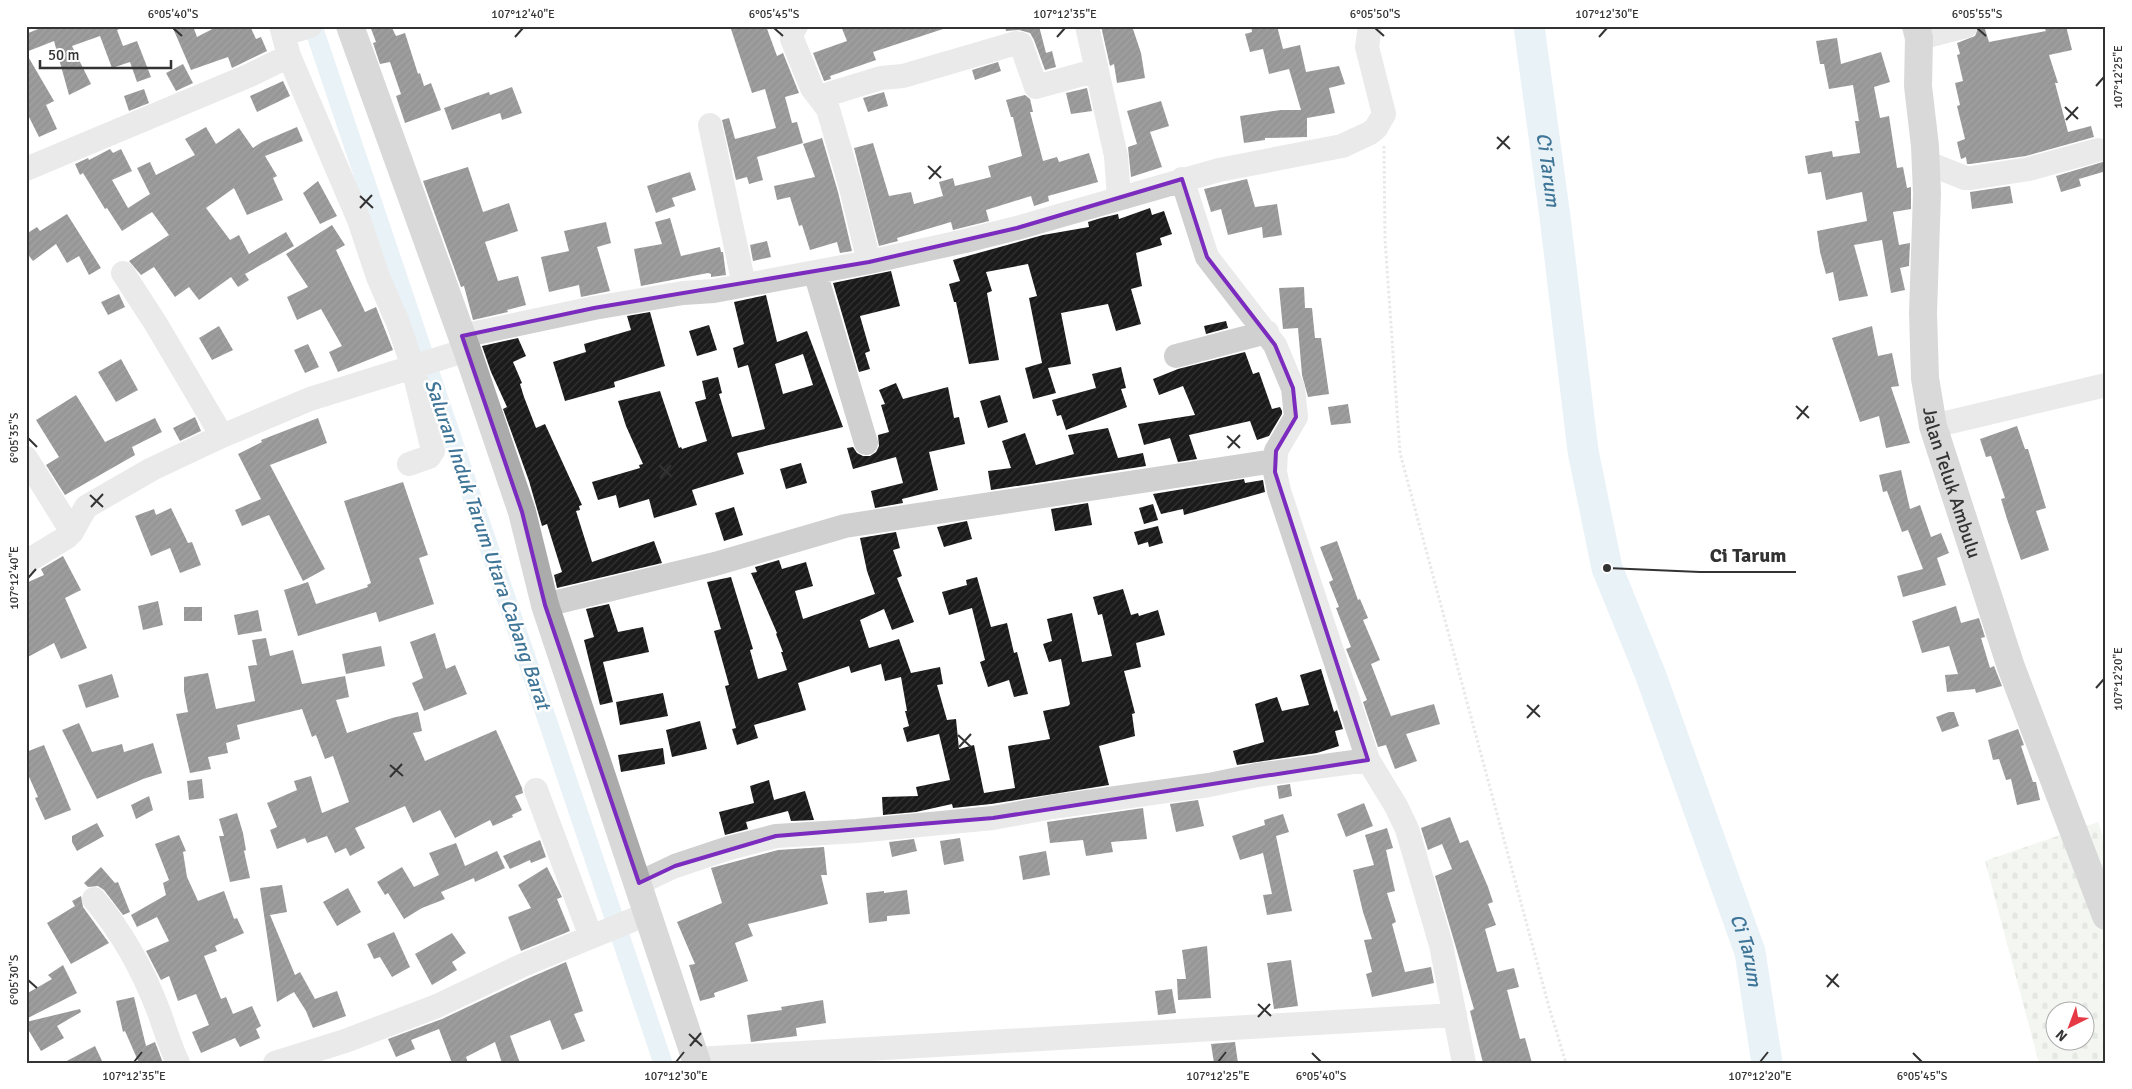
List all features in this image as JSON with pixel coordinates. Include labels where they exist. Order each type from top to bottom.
[{"type":"main road","points":[[351,27],[460,348],[522,512],[545,605],[639,883],[639,918],[697,1061]]},
{"type":"main road","name":"Jalan Teluk Ambulu","points":[[1918,32],[1918,86],[1927,194],[1922,313],[1925,378],[1933,426],[2011,667],[2106,916]]},
{"type":"street","points":[[1087,26],[1116,156],[1119,198]]},
{"type":"street","points":[[26,562],[72,532],[86,507],[152,469],[222,436],[310,399],[418,367],[460,348],[594,308],[683,293],[714,291],[869,262],[1017,228],[1219,170],[1342,146],[1370,133],[1376,128],[1384,114],[1367,47],[1370,26]]},
{"type":"street","points":[[1918,32],[1966,26]]},
{"type":"street","points":[[792,28],[792,39],[812,88],[828,109],[831,118],[869,262]]},
{"type":"street","points":[[26,169],[248,76],[293,35],[378,277],[418,367],[433,451],[429,457],[409,464]]},
{"type":"street","points":[[819,97],[881,78],[903,76],[1016,43],[1021,44],[1036,87],[1083,74],[1097,74]]},
{"type":"street","points":[[710,125],[744,285]]},
{"type":"street","points":[[1925,162],[1966,178],[1971,178],[2029,169],[2098,150]]},
{"type":"street","points":[[1182,180],[1206,257],[1220,277],[1267,332],[1287,369],[1293,388],[1296,417],[1276,451],[1274,461],[1279,491],[1368,760],[1396,806],[1407,829],[1441,945],[1464,1063]]},
{"type":"street","points":[[815,272],[866,443]]},
{"type":"street","points":[[123,273],[156,324],[222,436]]},
{"type":"street","points":[[1176,356],[1267,332]]},
{"type":"street","points":[[1933,426],[2106,385]]},
{"type":"street","points":[[26,458],[72,532]]},
{"type":"street","points":[[545,605],[715,564],[845,526],[1274,461]]},
{"type":"street","points":[[639,883],[675,866],[729,848],[776,836],[857,831],[993,818],[1052,807],[1368,760]]},
{"type":"street","points":[[536,790],[595,935]]},
{"type":"street","points":[[94,899],[133,952],[156,1004],[170,1048],[178,1063]]},
{"type":"street","points":[[275,1063],[345,1041],[437,1006],[523,965],[639,918]]},
{"type":"street","points":[[697,1061],[1454,1015]]},
{"type":"path","points":[[1384,114],[1385,239],[1400,453],[1546,998],[1566,1063]]},
{"type":"highlighted area","points":[[1182,179],[1207,257],[1275,345],[1293,388],[1296,417],[1276,451],[1275,472],[1368,760],[993,818],[776,836],[675,866],[639,883],[545,605],[522,512],[462,336],[594,308],[869,262],[1017,228]]},
{"type":"green space","points":[[2098,822],[2106,845],[2106,1063],[2039,1063],[1985,861]]},
{"type":"building","points":[[45,26],[122,26],[122,28],[117,30],[123,46],[137,41],[151,77],[137,82],[130,62],[112,68],[100,36],[72,46],[91,84],[69,95],[54,41],[26,52],[26,34]]},
{"type":"building","points":[[172,26],[193,26],[197,37],[218,26],[250,26],[256,39],[261,37],[267,51],[232,68],[228,57],[191,70]]},
{"type":"building","points":[[370,26],[391,26],[396,36],[405,33],[418,74],[420,73],[424,86],[431,83],[441,110],[405,123],[396,96],[401,94],[390,62],[380,64],[373,43],[376,42]]},
{"type":"building","points":[[730,26],[766,26],[777,56],[783,53],[799,93],[785,97],[792,123],[797,122],[803,143],[757,157],[763,180],[749,184],[747,177],[736,180],[722,120],[729,118],[735,139],[776,128],[765,89],[752,93]]},
{"type":"building","points":[[841,26],[942,26],[943,29],[873,52],[876,60],[830,76],[831,79],[824,81],[813,53],[847,41]]},
{"type":"building","points":[[1005,26],[1039,26],[1046,53],[1052,51],[1056,67],[1045,70],[1030,33],[1019,30],[1006,31]]},
{"type":"building","points":[[1101,26],[1132,26],[1141,53],[1145,78],[1117,83],[1114,64],[1110,66]]},
{"type":"building","points":[[1251,26],[1277,26],[1283,49],[1300,45],[1306,72],[1339,66],[1345,84],[1329,88],[1335,113],[1307,118],[1307,137],[1265,138],[1265,140],[1244,143],[1240,116],[1281,110],[1301,110],[1289,69],[1269,74],[1263,49],[1250,52],[1245,34],[1252,32]]},
{"type":"building","points":[[1979,26],[1984,26],[1989,42],[2046,31],[2045,29],[2056,26],[2066,26],[2072,50],[2049,55],[2058,83],[2055,83],[2068,132],[2091,126],[2094,137],[2026,156],[1970,164],[1967,164],[1966,157],[1961,159],[1957,142],[1965,139],[1957,106],[1960,105],[1955,83],[1963,81],[1957,55],[1960,54],[1957,43],[1975,36]]},
{"type":"building","points":[[1837,38],[1841,64],[1881,52],[1890,82],[1874,87],[1880,118],[1889,116],[1897,168],[1903,167],[1907,188],[1911,187],[1911,209],[1893,212],[1899,245],[1910,243],[1909,266],[1900,268],[1905,290],[1891,293],[1882,240],[1854,245],[1868,296],[1839,301],[1833,272],[1826,274],[1817,231],[1867,221],[1862,192],[1826,200],[1821,172],[1808,174],[1805,156],[1832,151],[1833,157],[1860,153],[1855,121],[1859,121],[1853,85],[1829,89],[1824,64],[1820,64],[1816,41]]},
{"type":"building","points":[[26,53],[54,101],[46,105],[57,129],[39,137],[26,111]]},
{"type":"building","points":[[998,62],[1001,71],[975,80],[972,70]]},
{"type":"building","points":[[183,64],[193,83],[176,91],[166,73]]},
{"type":"building","points":[[283,81],[290,96],[257,112],[250,96]]},
{"type":"building","points":[[512,87],[522,113],[502,120],[500,113],[452,130],[444,108],[489,92],[490,95]]},
{"type":"building","points":[[1087,88],[1092,111],[1071,114],[1066,93]]},
{"type":"building","points":[[144,89],[149,103],[129,111],[124,96]]},
{"type":"building","points":[[884,92],[888,106],[868,112],[863,98]]},
{"type":"building","points":[[1025,95],[1030,99],[1033,112],[1030,112],[1043,161],[1057,157],[1059,162],[1089,153],[1098,182],[1048,196],[1049,201],[1034,206],[1031,196],[986,210],[989,221],[953,230],[951,222],[897,238],[898,241],[879,246],[854,148],[873,143],[889,196],[911,192],[914,204],[943,196],[939,182],[953,178],[955,186],[991,177],[988,166],[1022,156],[1013,117],[1011,117],[1006,100]]},
{"type":"building","points":[[1161,101],[1169,126],[1150,132],[1162,167],[1131,177],[1128,147],[1137,144],[1127,111]]},
{"type":"building","points":[[206,127],[216,144],[239,128],[253,148],[262,142],[297,127],[303,141],[265,156],[277,176],[273,178],[283,200],[247,215],[234,188],[206,208],[230,240],[239,235],[249,254],[286,232],[294,246],[245,274],[249,280],[238,287],[231,277],[199,300],[189,287],[175,297],[154,267],[141,275],[129,261],[169,235],[152,212],[122,231],[107,208],[105,209],[83,173],[80,175],[75,164],[88,158],[89,160],[110,149],[113,153],[121,149],[132,171],[112,180],[128,208],[150,194],[137,168],[150,162],[156,175],[195,155],[185,139]]},
{"type":"building","points":[[822,138],[838,192],[852,251],[840,253],[837,242],[810,250],[802,225],[799,226],[790,197],[777,200],[774,186],[815,177],[803,144]]},
{"type":"building","points":[[2106,161],[2106,171],[2079,179],[2081,186],[2061,192],[2056,176]]},
{"type":"building","points":[[468,167],[483,212],[509,203],[518,231],[485,242],[498,281],[518,276],[526,305],[507,310],[508,312],[473,320],[464,286],[461,287],[423,181]]},
{"type":"building","points":[[690,172],[696,190],[672,198],[675,206],[656,213],[647,186]]},
{"type":"building","points":[[1247,179],[1255,207],[1277,204],[1282,235],[1263,238],[1262,227],[1228,235],[1221,209],[1211,212],[1204,189]]},
{"type":"building","points":[[318,181],[337,216],[320,224],[303,193]]},
{"type":"building","points":[[2010,186],[2013,203],[1972,209],[1970,192]]},
{"type":"building","points":[[1150,208],[1152,215],[1164,211],[1172,234],[1160,238],[1162,245],[1136,253],[1142,286],[1131,289],[1141,324],[1116,331],[1108,304],[1061,313],[1071,364],[1048,368],[1056,393],[1033,399],[1025,368],[1042,363],[1029,298],[1037,296],[1028,264],[986,272],[992,291],[987,293],[999,360],[969,364],[956,302],[954,302],[949,284],[960,281],[953,260],[1043,235],[1089,227],[1088,222],[1101,218],[1118,214],[1119,219]]},
{"type":"building","points":[[67,214],[101,268],[89,275],[79,256],[67,263],[56,244],[33,261],[26,252],[26,234],[37,227],[40,231]]},
{"type":"building","points":[[670,218],[681,256],[720,247],[721,252],[723,252],[726,275],[711,277],[711,274],[708,273],[641,286],[634,249],[662,244],[655,222]]},
{"type":"building","points":[[606,222],[611,243],[597,247],[610,291],[581,297],[579,285],[549,292],[541,257],[569,251],[564,231]]},
{"type":"building","points":[[332,225],[345,245],[336,250],[365,312],[376,307],[393,350],[338,372],[329,352],[342,346],[321,309],[297,320],[287,297],[308,287],[286,254]]},
{"type":"building","points":[[767,241],[771,257],[753,261],[750,245]]},
{"type":"building","points":[[891,271],[900,306],[860,316],[870,351],[865,353],[870,369],[859,372],[833,283]]},
{"type":"building","points":[[1304,287],[1305,308],[1312,308],[1315,338],[1321,338],[1329,394],[1308,397],[1302,375],[1298,328],[1283,329],[1279,288]]},
{"type":"building","points":[[119,294],[125,307],[108,315],[101,302]]},
{"type":"building","points":[[766,295],[777,342],[807,331],[843,427],[737,453],[744,474],[692,490],[697,505],[654,518],[649,499],[619,508],[616,495],[598,500],[592,482],[640,468],[639,465],[643,464],[626,426],[618,401],[660,391],[679,448],[681,447],[682,449],[707,441],[695,402],[706,399],[702,381],[718,377],[722,393],[719,394],[732,437],[765,429],[748,365],[738,368],[733,348],[744,344],[734,302]],"holes":[[[803,354],[813,385],[783,394],[775,364]]]},
{"type":"building","points":[[650,312],[665,366],[614,382],[615,387],[565,401],[553,362],[586,352],[584,344],[631,330],[627,316]]},
{"type":"building","points":[[1226,321],[1228,328],[1206,334],[1204,326]]},
{"type":"building","points":[[709,325],[717,350],[697,356],[689,331]]},
{"type":"building","points":[[219,326],[233,350],[212,360],[199,338]]},
{"type":"building","points":[[1872,326],[1878,356],[1892,353],[1899,386],[1891,387],[1910,443],[1886,448],[1879,416],[1860,422],[1832,338]]},
{"type":"building","points":[[518,338],[526,356],[513,362],[522,383],[520,384],[524,397],[536,428],[545,424],[582,505],[579,506],[580,510],[576,511],[592,562],[654,541],[662,563],[557,588],[554,575],[562,572],[547,524],[542,526],[529,481],[503,409],[507,407],[491,372],[482,346]]},
{"type":"building","points":[[308,344],[319,367],[305,373],[294,350]]},
{"type":"building","points":[[1245,352],[1253,374],[1259,372],[1272,409],[1280,407],[1282,411],[1269,436],[1257,440],[1250,421],[1189,435],[1197,459],[1178,462],[1170,438],[1144,445],[1138,424],[1195,415],[1183,386],[1159,395],[1153,379],[1178,369]]},
{"type":"building","points":[[121,359],[138,390],[116,402],[98,372]]},
{"type":"building","points":[[1121,367],[1126,388],[1121,389],[1127,407],[1066,430],[1061,415],[1057,416],[1052,400],[1096,388],[1092,374]]},
{"type":"building","points":[[896,383],[903,399],[948,387],[954,418],[959,417],[965,444],[929,452],[938,490],[902,499],[903,503],[875,508],[871,491],[903,483],[896,457],[853,469],[847,448],[853,447],[857,453],[863,456],[870,456],[876,452],[879,446],[878,435],[889,432],[881,405],[885,404],[879,390]]},
{"type":"building","points":[[76,395],[105,442],[155,418],[162,432],[132,447],[135,455],[65,495],[46,465],[59,457],[36,420]]},
{"type":"building","points":[[1000,395],[1008,422],[988,428],[980,401]]},
{"type":"building","points":[[1348,404],[1351,423],[1331,425],[1328,407]]},
{"type":"building","points":[[195,417],[201,431],[180,441],[173,428]]},
{"type":"building","points":[[318,418],[327,443],[270,465],[325,569],[303,581],[269,515],[242,526],[235,510],[261,499],[238,454],[262,442],[261,440]]},
{"type":"building","points":[[2017,426],[2025,449],[2028,449],[2046,508],[2036,511],[2049,550],[2021,560],[2001,499],[2005,498],[1991,456],[1986,457],[1980,439]]},
{"type":"building","points":[[1108,428],[1118,458],[1143,453],[1146,466],[991,490],[988,471],[1011,468],[1002,441],[1025,433],[1036,465],[1074,454],[1068,435]]},
{"type":"building","points":[[801,463],[807,483],[786,489],[780,469]]},
{"type":"building","points":[[1901,470],[1910,509],[1920,505],[1931,537],[1941,533],[1949,553],[1937,558],[1946,585],[1903,597],[1897,576],[1923,569],[1908,530],[1902,532],[1887,491],[1883,492],[1879,475]]},
{"type":"building","points":[[1244,479],[1245,483],[1263,480],[1265,492],[1184,515],[1183,509],[1161,514],[1153,494]]},
{"type":"building","points":[[403,482],[428,555],[419,558],[434,604],[379,622],[376,612],[298,636],[284,590],[308,582],[316,604],[368,587],[367,585],[371,583],[344,501]]},
{"type":"building","points":[[1088,503],[1092,525],[1055,531],[1051,509]]},
{"type":"building","points":[[1153,504],[1158,520],[1144,524],[1139,508]]},
{"type":"building","points":[[734,507],[743,535],[724,541],[715,513]]},
{"type":"building","points":[[171,508],[188,543],[192,542],[201,565],[180,573],[170,548],[151,556],[135,516],[154,509],[156,515]]},
{"type":"building","points":[[967,521],[972,539],[944,547],[937,527]]},
{"type":"building","points":[[1158,526],[1163,543],[1149,547],[1148,542],[1138,545],[1134,532]]},
{"type":"building","points":[[896,532],[900,548],[893,550],[902,576],[897,578],[914,622],[892,630],[884,609],[860,620],[869,648],[899,639],[911,673],[940,667],[943,684],[937,685],[947,720],[956,719],[959,749],[974,745],[984,793],[1015,788],[1008,746],[1050,739],[1043,711],[1070,704],[1061,659],[1049,662],[1043,644],[1052,641],[1047,619],[1072,613],[1082,662],[1112,656],[1102,614],[1098,615],[1093,597],[1123,589],[1131,615],[1138,613],[1139,616],[1158,610],[1165,635],[1136,643],[1141,667],[1124,671],[1135,713],[1132,714],[1135,736],[1099,746],[1109,785],[991,804],[953,808],[952,804],[916,812],[883,815],[882,797],[918,796],[916,787],[950,780],[939,734],[907,742],[903,728],[909,726],[905,711],[907,711],[901,677],[885,681],[881,664],[851,673],[849,666],[798,683],[806,710],[754,725],[758,738],[737,745],[732,729],[736,728],[725,686],[729,685],[714,631],[721,629],[707,582],[731,577],[753,649],[750,650],[758,679],[787,670],[777,633],[751,573],[757,572],[755,567],[779,560],[782,569],[806,562],[813,586],[795,591],[803,619],[875,594],[867,571],[860,538]]},
{"type":"building","points":[[1337,541],[1358,600],[1360,599],[1368,618],[1363,620],[1380,660],[1371,664],[1391,716],[1434,704],[1440,724],[1406,734],[1417,761],[1395,769],[1386,745],[1378,747],[1363,702],[1367,700],[1346,649],[1351,647],[1336,608],[1339,607],[1329,582],[1333,580],[1320,547]]},
{"type":"building","points":[[63,556],[81,590],[65,598],[87,648],[61,659],[54,643],[26,658],[26,583],[44,575],[41,569]]},
{"type":"building","points":[[977,577],[991,627],[1007,623],[1014,653],[1017,652],[1028,694],[1014,697],[1009,680],[988,687],[980,662],[985,660],[972,608],[949,615],[942,592],[967,585],[966,580]]},
{"type":"building","points":[[158,601],[163,625],[143,630],[138,606]]},
{"type":"building","points":[[609,604],[618,632],[643,627],[649,652],[603,662],[613,702],[600,705],[584,640],[594,637],[586,609]]},
{"type":"building","points":[[1956,606],[1961,623],[1979,618],[1985,637],[1981,638],[1990,668],[1994,666],[2002,686],[1976,693],[1975,689],[1947,692],[1945,675],[1958,674],[1949,646],[1922,653],[1912,621]]},
{"type":"building","points":[[184,607],[202,607],[202,621],[184,621]]},
{"type":"building","points":[[258,610],[262,631],[238,635],[234,615]]},
{"type":"building","points":[[435,633],[446,669],[455,665],[467,694],[424,711],[412,683],[423,678],[410,642]]},
{"type":"building","points":[[266,638],[270,656],[293,650],[302,684],[345,676],[349,697],[336,700],[347,733],[392,718],[418,712],[422,731],[413,733],[425,761],[496,730],[522,788],[523,793],[515,796],[522,810],[512,815],[513,817],[493,826],[490,820],[455,838],[440,810],[413,823],[405,806],[355,828],[365,848],[350,856],[346,848],[335,853],[327,836],[307,843],[305,838],[277,849],[270,830],[277,827],[267,803],[297,790],[294,781],[311,776],[322,813],[349,802],[333,756],[325,759],[316,735],[312,737],[302,709],[237,725],[240,739],[226,743],[228,753],[208,757],[211,769],[190,773],[176,714],[188,712],[184,691],[184,677],[208,673],[216,709],[255,701],[248,666],[257,665],[252,640]]},
{"type":"building","points":[[381,646],[385,666],[346,674],[342,654]]},
{"type":"building","points":[[1321,669],[1334,712],[1337,710],[1343,729],[1335,731],[1339,746],[1317,753],[1237,765],[1233,751],[1264,742],[1255,704],[1277,697],[1282,711],[1309,705],[1300,675]]},
{"type":"building","points":[[112,674],[119,697],[86,708],[78,685]]},
{"type":"building","points":[[663,693],[668,716],[620,725],[616,702]]},
{"type":"building","points":[[1954,712],[1959,726],[1942,732],[1936,717]]},
{"type":"building","points":[[700,721],[707,749],[672,757],[666,730]]},
{"type":"building","points":[[79,723],[92,752],[122,744],[124,752],[153,743],[162,773],[97,799],[62,730]]},
{"type":"building","points":[[2018,729],[2024,745],[2021,746],[2033,782],[2036,782],[2040,800],[2017,805],[2011,779],[2006,780],[1999,759],[1993,760],[1988,740]]},
{"type":"building","points":[[44,745],[71,810],[45,820],[35,798],[38,797],[26,770],[26,752]]},
{"type":"building","points":[[663,748],[665,764],[621,772],[618,755]]},
{"type":"building","points":[[202,779],[204,798],[189,800],[187,781]]},
{"type":"building","points":[[769,780],[774,800],[805,791],[814,820],[791,821],[788,811],[746,822],[748,829],[725,835],[719,812],[754,803],[750,786]]},
{"type":"building","points":[[1290,784],[1292,796],[1279,799],[1277,786]]},
{"type":"building","points":[[149,796],[153,810],[136,819],[131,805]]},
{"type":"building","points":[[1198,800],[1204,826],[1176,832],[1170,804]]},
{"type":"building","points":[[1364,803],[1373,826],[1346,837],[1337,814]]},
{"type":"building","points":[[1143,808],[1147,839],[1111,842],[1113,852],[1086,856],[1083,840],[1050,843],[1047,822]]},
{"type":"building","points":[[237,813],[243,833],[246,850],[244,851],[250,878],[230,882],[219,836],[224,836],[219,819]]},
{"type":"building","points":[[1283,814],[1289,832],[1276,836],[1292,911],[1267,915],[1263,895],[1272,894],[1263,853],[1240,860],[1232,836],[1265,825],[1264,820]]},
{"type":"building","points":[[1450,817],[1460,843],[1468,840],[1493,902],[1488,904],[1496,925],[1485,929],[1497,972],[1514,968],[1519,987],[1507,990],[1520,1039],[1525,1038],[1532,1063],[1483,1063],[1470,1011],[1474,1009],[1435,876],[1452,869],[1442,844],[1428,850],[1421,828]]},
{"type":"building","points":[[97,823],[104,836],[77,851],[72,842],[72,836]]},
{"type":"building","points":[[1387,828],[1393,848],[1386,850],[1395,891],[1387,893],[1396,922],[1392,924],[1405,972],[1431,967],[1434,983],[1372,997],[1366,974],[1372,972],[1364,940],[1372,939],[1363,912],[1353,870],[1374,865],[1365,835]]},
{"type":"building","points":[[179,835],[186,851],[183,852],[187,877],[198,901],[224,891],[234,919],[237,918],[244,933],[215,946],[217,951],[204,956],[221,999],[226,997],[233,1014],[252,1006],[261,1026],[256,1029],[260,1038],[240,1047],[235,1038],[201,1053],[192,1032],[209,1025],[196,994],[178,1001],[169,976],[161,980],[146,951],[169,941],[157,917],[137,927],[131,915],[166,895],[163,883],[169,880],[155,844]]},
{"type":"building","points":[[960,838],[964,861],[944,865],[940,841]]},
{"type":"building","points":[[914,839],[917,851],[892,857],[889,842]]},
{"type":"building","points":[[540,840],[546,857],[531,863],[530,860],[510,869],[503,856]]},
{"type":"building","points":[[456,843],[465,866],[497,851],[505,868],[475,882],[474,878],[441,892],[445,899],[422,908],[404,919],[388,893],[385,895],[377,882],[402,867],[414,887],[439,875],[429,853]]},
{"type":"building","points":[[824,847],[827,875],[821,875],[828,904],[748,924],[753,936],[735,943],[748,981],[714,993],[715,997],[700,1001],[689,965],[695,964],[677,922],[722,903],[711,868],[778,850]]},
{"type":"building","points":[[1046,851],[1050,875],[1023,880],[1019,856]]},
{"type":"building","points":[[101,867],[115,883],[118,882],[130,912],[123,915],[104,890],[98,886],[88,887],[84,883]]},
{"type":"building","points":[[547,867],[562,897],[557,899],[570,931],[521,951],[508,917],[531,908],[518,885]]},
{"type":"building","points":[[282,885],[287,912],[270,915],[295,975],[300,972],[315,999],[337,991],[346,1016],[313,1028],[306,1011],[294,992],[277,1002],[260,888]]},
{"type":"building","points":[[348,888],[361,912],[337,926],[323,902]]},
{"type":"building","points":[[907,890],[910,914],[887,916],[887,921],[869,923],[866,893]]},
{"type":"building","points":[[81,896],[83,907],[109,943],[71,964],[47,923],[75,906],[72,901]]},
{"type":"building","points":[[394,932],[410,967],[392,977],[380,957],[374,959],[367,944]]},
{"type":"building","points":[[452,933],[466,953],[452,962],[457,970],[432,985],[415,954]]},
{"type":"building","points":[[1207,946],[1211,998],[1178,1000],[1177,979],[1186,979],[1182,950]]},
{"type":"building","points":[[1291,960],[1298,1006],[1274,1009],[1267,963]]},
{"type":"building","points":[[566,962],[583,1011],[574,1014],[585,1041],[562,1050],[550,1020],[510,1036],[520,1063],[502,1063],[495,1042],[466,1057],[468,1063],[452,1063],[439,1029],[411,1040],[415,1049],[396,1057],[388,1039],[442,1019]]},
{"type":"building","points":[[63,965],[77,993],[26,1019],[26,994],[52,979],[48,975]]},
{"type":"building","points":[[1172,989],[1176,1013],[1158,1015],[1155,991]]},
{"type":"building","points":[[134,997],[146,1046],[155,1042],[163,1063],[139,1063],[125,1031],[123,1032],[116,1001]]},
{"type":"building","points":[[823,1000],[826,1023],[796,1028],[797,1036],[751,1042],[747,1015],[782,1010],[781,1007]]},
{"type":"building","points":[[80,1009],[81,1012],[57,1026],[64,1038],[41,1051],[26,1026],[26,1022]]},
{"type":"building","points":[[1235,1042],[1238,1063],[1214,1063],[1211,1044]]},
{"type":"building","points":[[95,1046],[103,1063],[63,1063]]},
{"type":"waterway","name":"Saluran Induk Tarum Utara Cabang Barat","points":[[313,26],[663,1063]]},
{"type":"waterway","name":"Ci Tarum","points":[[1529,26],[1555,217],[1583,451],[1607,568],[1651,676],[1750,952],[1767,1063]]},
{"type":"place","name":"Ci Tarum","points":[[1607,568]]}]
